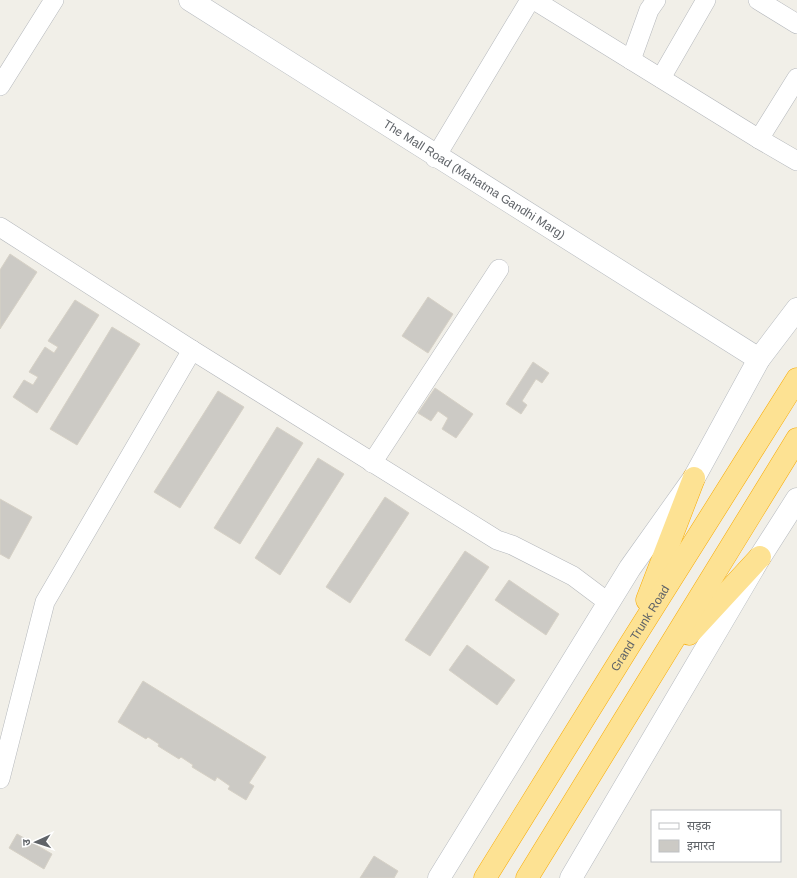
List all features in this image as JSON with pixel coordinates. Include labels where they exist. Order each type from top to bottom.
[{"type":"highway","name":"Grand Trunk Road","points":[[485,878],[797,379]]},
{"type":"highway","points":[[527,878],[797,439]]},
{"type":"highway","points":[[629,646],[694,478]]},
{"type":"highway","points":[[656,670],[760,557]]},
{"type":"street","points":[[0,86],[54,0]]},
{"type":"street","name":"The Mall Road (Mahatma Gandhi Marg)","points":[[190,0],[758,360]]},
{"type":"street","points":[[436,157],[530,0]]},
{"type":"street","points":[[534,0],[759,140],[797,161]]},
{"type":"street","points":[[630,60],[649,10],[656,0]]},
{"type":"street","points":[[661,78],[706,0]]},
{"type":"street","points":[[758,0],[797,24]]},
{"type":"street","points":[[759,140],[797,78]]},
{"type":"street","points":[[0,227],[372,463],[497,540],[512,545],[573,576],[608,603]]},
{"type":"street","points":[[372,463],[499,269]]},
{"type":"street","points":[[439,878],[630,568],[694,478],[758,360],[797,309]]},
{"type":"street","points":[[0,779],[45,602],[192,350]]},
{"type":"street","points":[[572,878],[760,557],[797,499]]},
{"type":"building","points":[[10,254],[37,272],[0,329],[0,270]]},
{"type":"building","points":[[428,297],[453,314],[428,353],[402,336]]},
{"type":"building","points":[[75,300],[99,315],[37,413],[13,397],[24,380],[33,385],[38,377],[29,372],[45,347],[54,353],[58,347],[48,341]]},
{"type":"building","points":[[112,327],[140,344],[77,445],[50,429]]},
{"type":"building","points":[[533,362],[549,373],[542,383],[536,379],[522,401],[527,405],[521,414],[506,404]]},
{"type":"building","points":[[435,388],[473,414],[456,438],[442,429],[448,418],[438,411],[431,421],[418,413]]},
{"type":"building","points":[[218,391],[244,407],[180,508],[154,492]]},
{"type":"building","points":[[277,427],[303,443],[240,544],[214,528]]},
{"type":"building","points":[[318,458],[344,474],[280,575],[255,558]]},
{"type":"building","points":[[385,497],[409,513],[350,603],[326,587]]},
{"type":"building","points":[[0,499],[32,517],[9,559],[0,554]]},
{"type":"building","points":[[465,551],[489,567],[430,656],[405,640]]},
{"type":"building","points":[[509,580],[559,614],[546,635],[495,600]]},
{"type":"building","points":[[467,645],[515,680],[497,705],[449,670]]},
{"type":"building","points":[[143,681],[266,757],[249,783],[254,786],[246,800],[228,789],[230,786],[217,777],[215,781],[192,767],[193,765],[181,757],[179,759],[158,746],[159,744],[148,737],[146,739],[118,722]]},
{"type":"building","points":[[17,834],[52,854],[44,869],[9,848]]},
{"type":"building","points":[[374,856],[398,871],[394,878],[360,878]]}]
